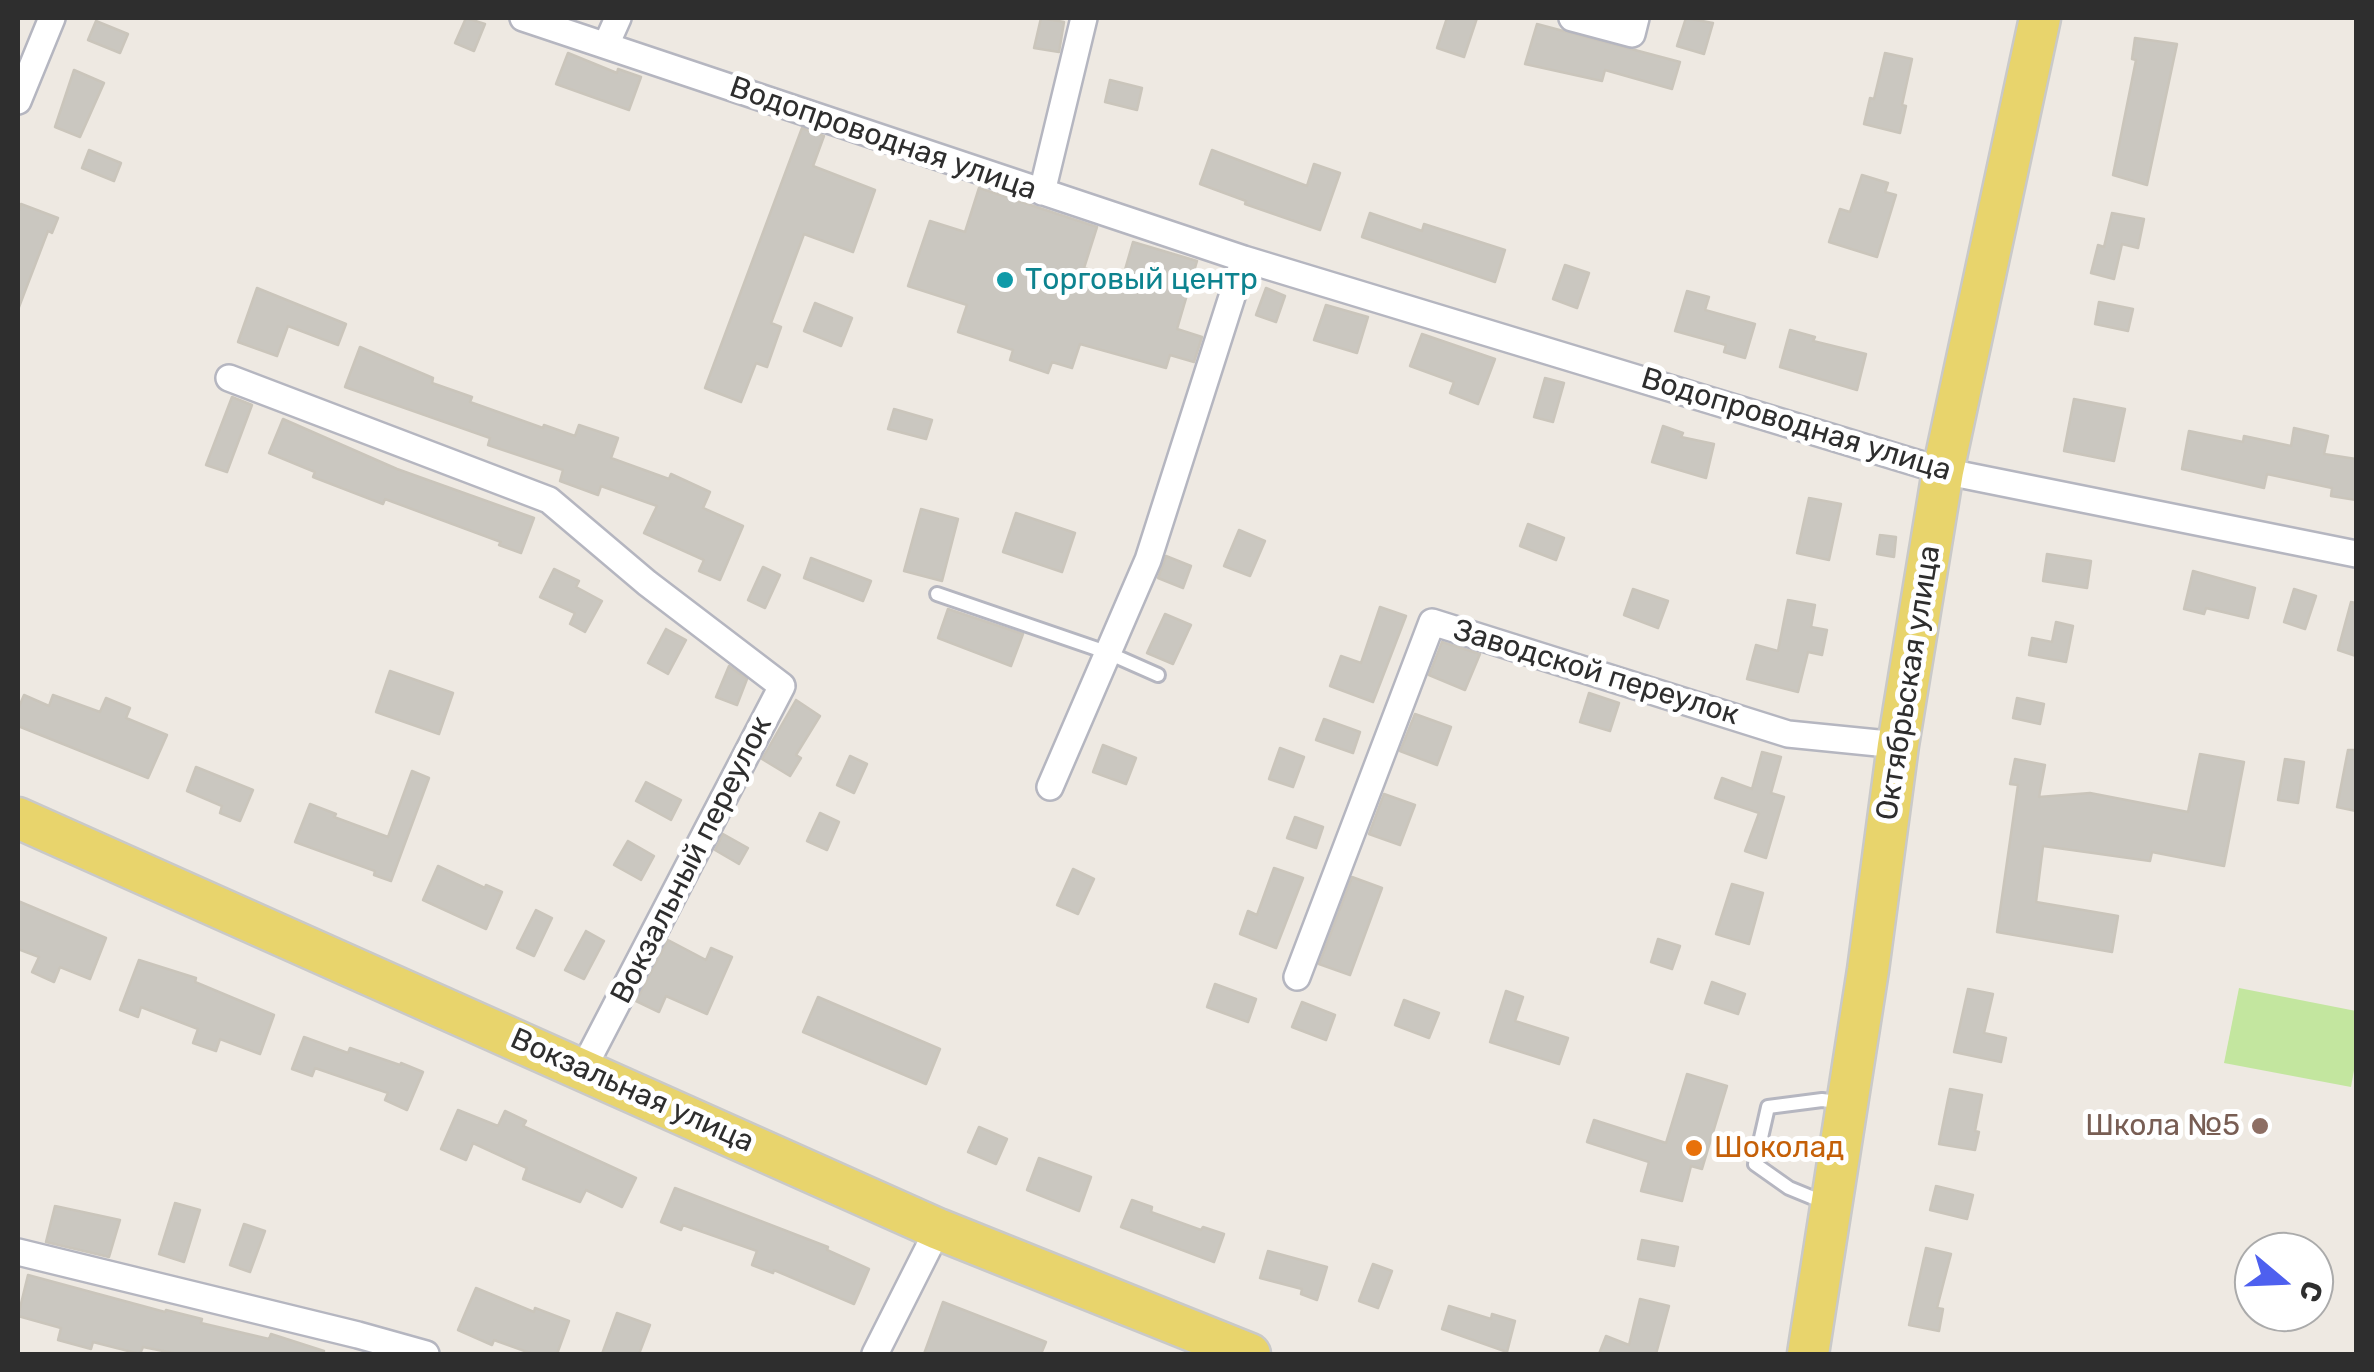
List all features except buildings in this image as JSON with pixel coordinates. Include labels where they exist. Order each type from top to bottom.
[{"type":"main road","name":"Октябрьская улица","points":[[1808,1354],[1943,471],[2040,18]]},
{"type":"main road","name":"Вокзальная улица","points":[[18,818],[938,1229],[1250,1354]]},
{"type":"street","points":[[18,101],[52,18]]},
{"type":"street","name":"Водопроводная улица","points":[[523,18],[1244,258],[1943,471],[2356,554]]},
{"type":"street","points":[[606,45],[618,18]]},
{"type":"street","points":[[1042,192],[1084,18]]},
{"type":"street","points":[[1572,18],[1632,34],[1636,18]]},
{"type":"street","points":[[1050,788],[1148,560],[1244,258]]},
{"type":"street","name":"Вокзальный переулок","points":[[229,378],[549,500],[646,583],[782,686],[583,1069]]},
{"type":"street","name":"Заводской переулок","points":[[1297,977],[1432,622],[1788,734],[1898,746]]},
{"type":"street","points":[[875,1354],[938,1229]]},
{"type":"street","points":[[18,1252],[426,1354]]},
{"type":"lane","points":[[938,594],[1106,652],[1158,675]]},
{"type":"lane","points":[[1831,1205],[1788,1188],[1755,1164],[1768,1107],[1822,1100],[1847,1104]]},
{"type":"green space","points":[[2239,988],[2356,1011],[2356,1059],[2351,1087],[2224,1063]]},
{"type":"place","name":"Торговый центр","points":[[1005,280]]},
{"type":"place","name":"Школа №5","points":[[2260,1126]]},
{"type":"place","name":"Шоколад","points":[[1694,1148]]}]
